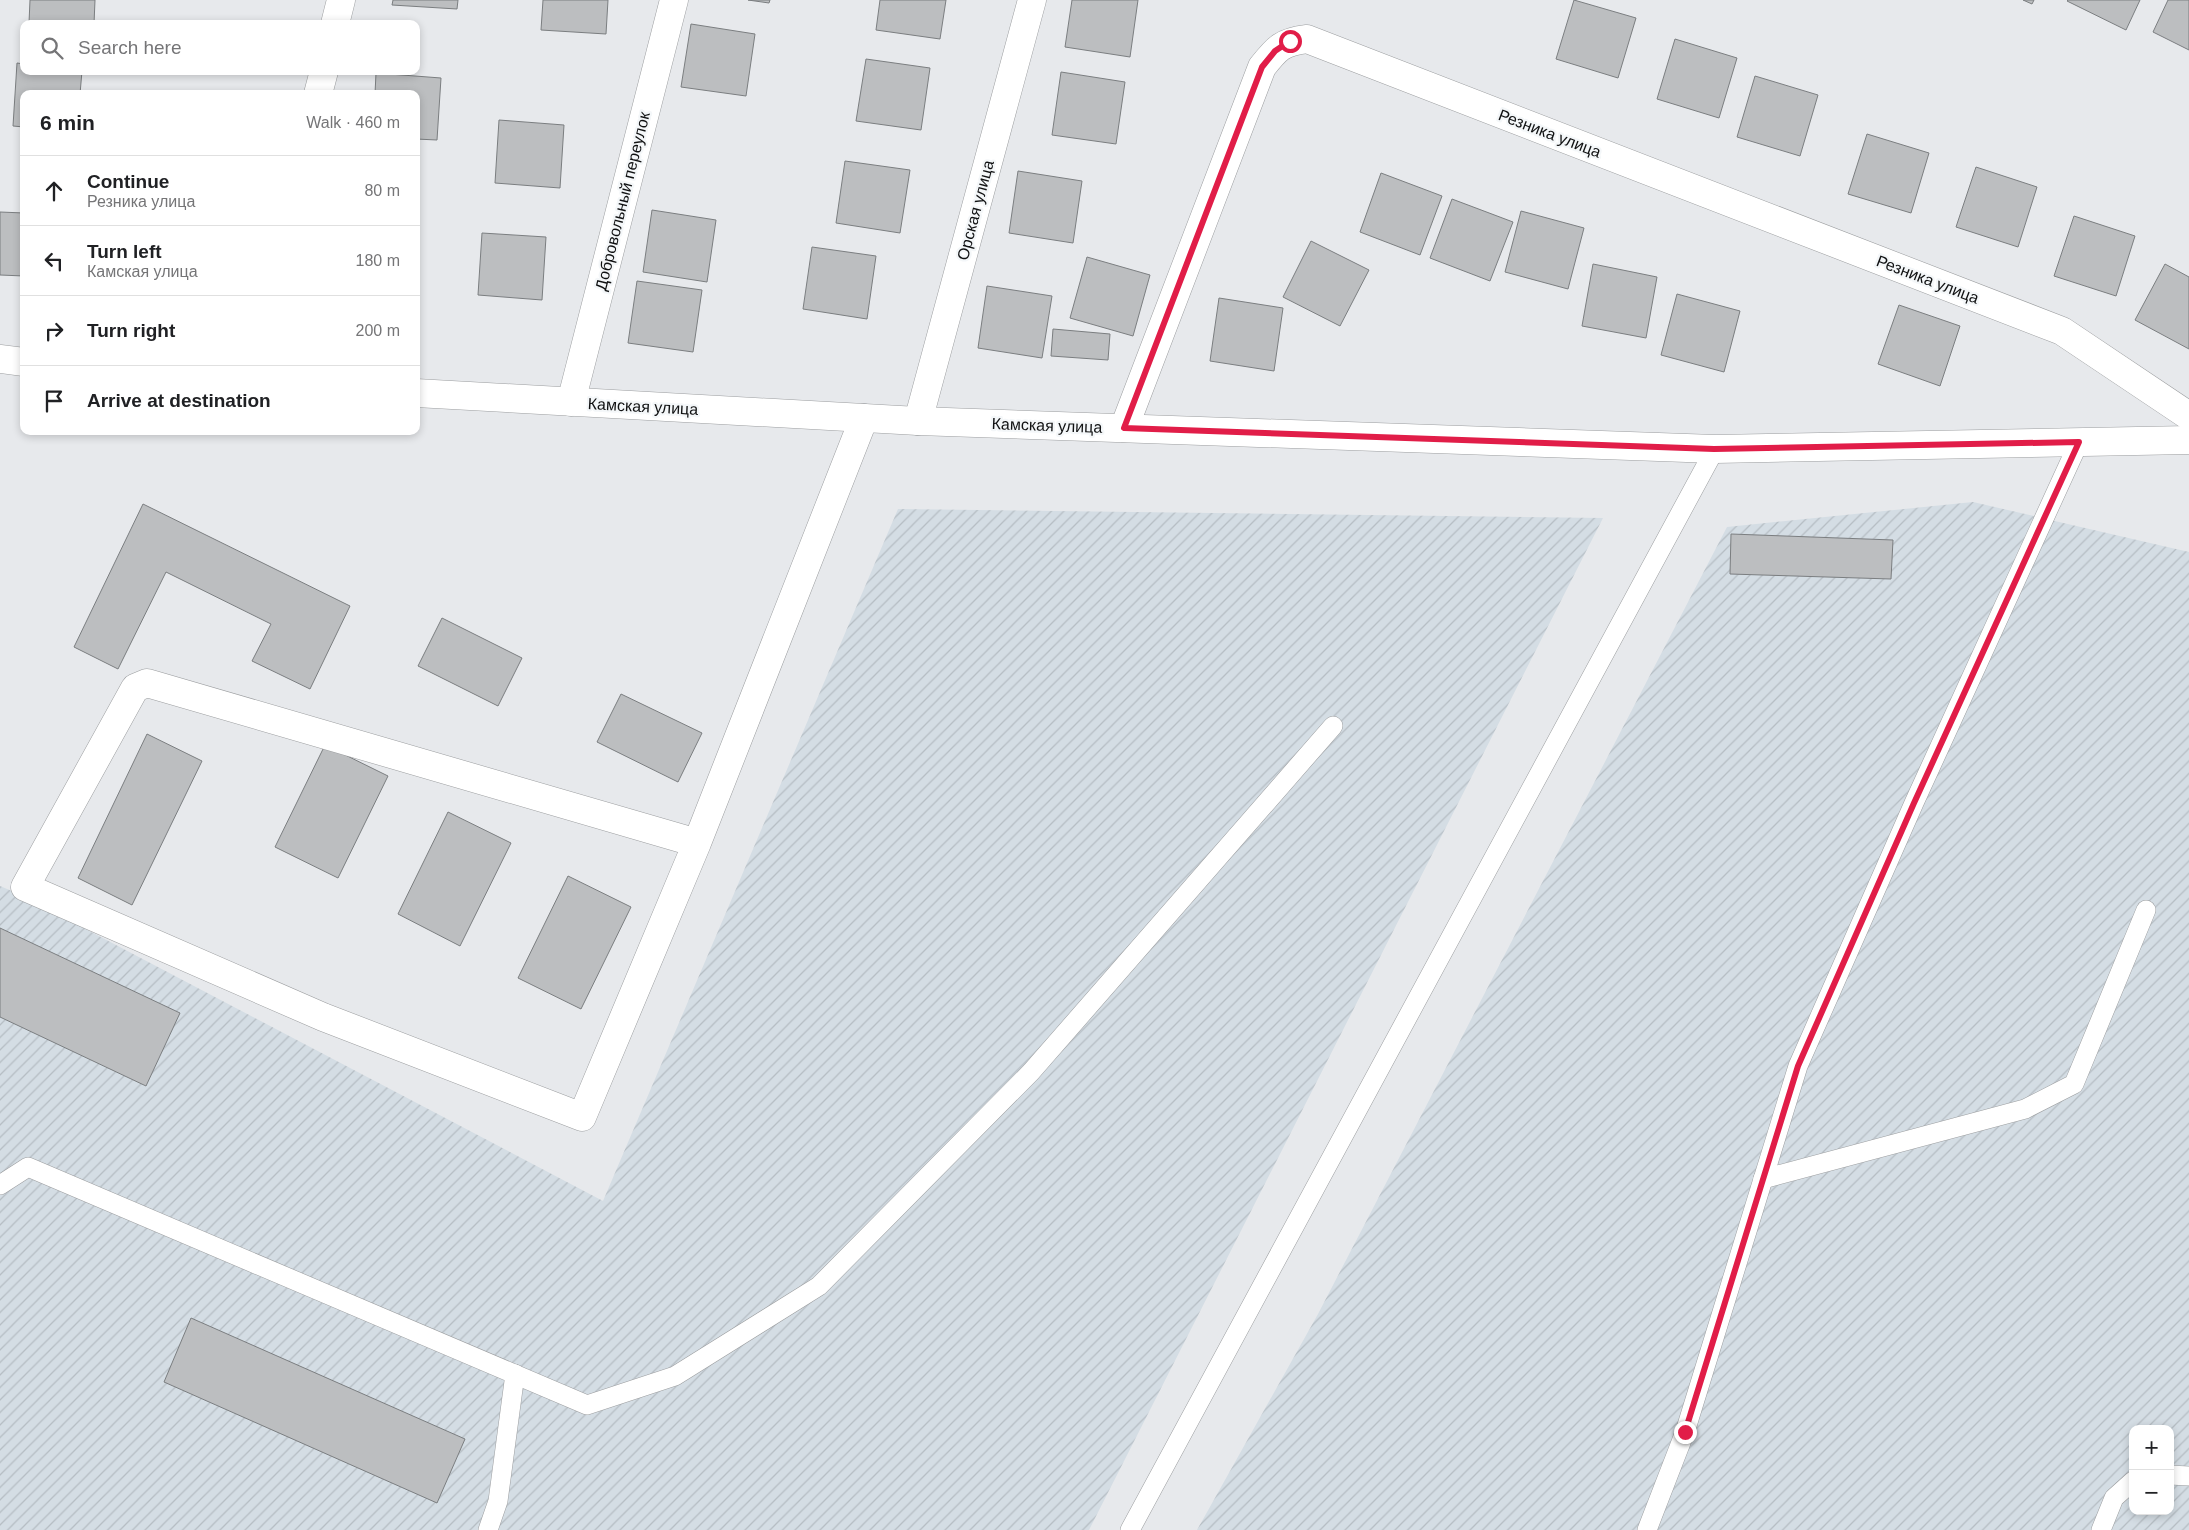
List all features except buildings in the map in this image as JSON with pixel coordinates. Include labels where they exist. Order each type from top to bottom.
[{"type":"street","points":[[336,20],[341,0]]},
{"type":"street","name":"Добровольный переулок","points":[[571,402],[674,0]]},
{"type":"street","name":"Орская улица","points":[[918,420],[1032,0]]},
{"type":"street","name":"Резника улица","points":[[1124,428],[1262,67],[1275,51],[1290,41],[1307,39],[2062,331],[2189,416]]},
{"type":"street","points":[[319,90],[323,75]]},
{"type":"street","points":[[0,359],[20,362]]},
{"type":"street","name":"Камская улица","points":[[420,393],[864,418],[1714,449],[2189,440]]},
{"type":"street","points":[[697,843],[147,683],[135,688],[25,887],[323,1017],[582,1117],[697,843],[864,418]]},
{"type":"lane","points":[[1647,1530],[1685,1432],[1798,1066],[1914,803],[2079,442]]},
{"type":"lane","points":[[1130,1530],[1714,449]]},
{"type":"lane","points":[[0,1185],[28,1167],[587,1405],[675,1376],[819,1286],[1030,1072],[1333,726]]},
{"type":"lane","points":[[1763,1179],[2025,1109],[2074,1084],[2146,910]]},
{"type":"lane","points":[[488,1530],[498,1500],[515,1374]]},
{"type":"lane","points":[[2174,1476],[2189,1476]]},
{"type":"lane","points":[[2101,1530],[2114,1498],[2129,1485]]},
{"type":"shaded area","points":[[1973,502],[2189,552],[2189,1530],[1197,1530],[1318,1314],[1727,527]]},
{"type":"shaded area","points":[[898,509],[1603,518],[1089,1530],[0,1530],[0,886],[19,894],[603,1201]]},
{"type":"route","points":[[1290,41],[1275,51],[1262,67],[1124,428],[1714,449],[2079,442],[1914,803],[1798,1066],[1685,1432]]}]
